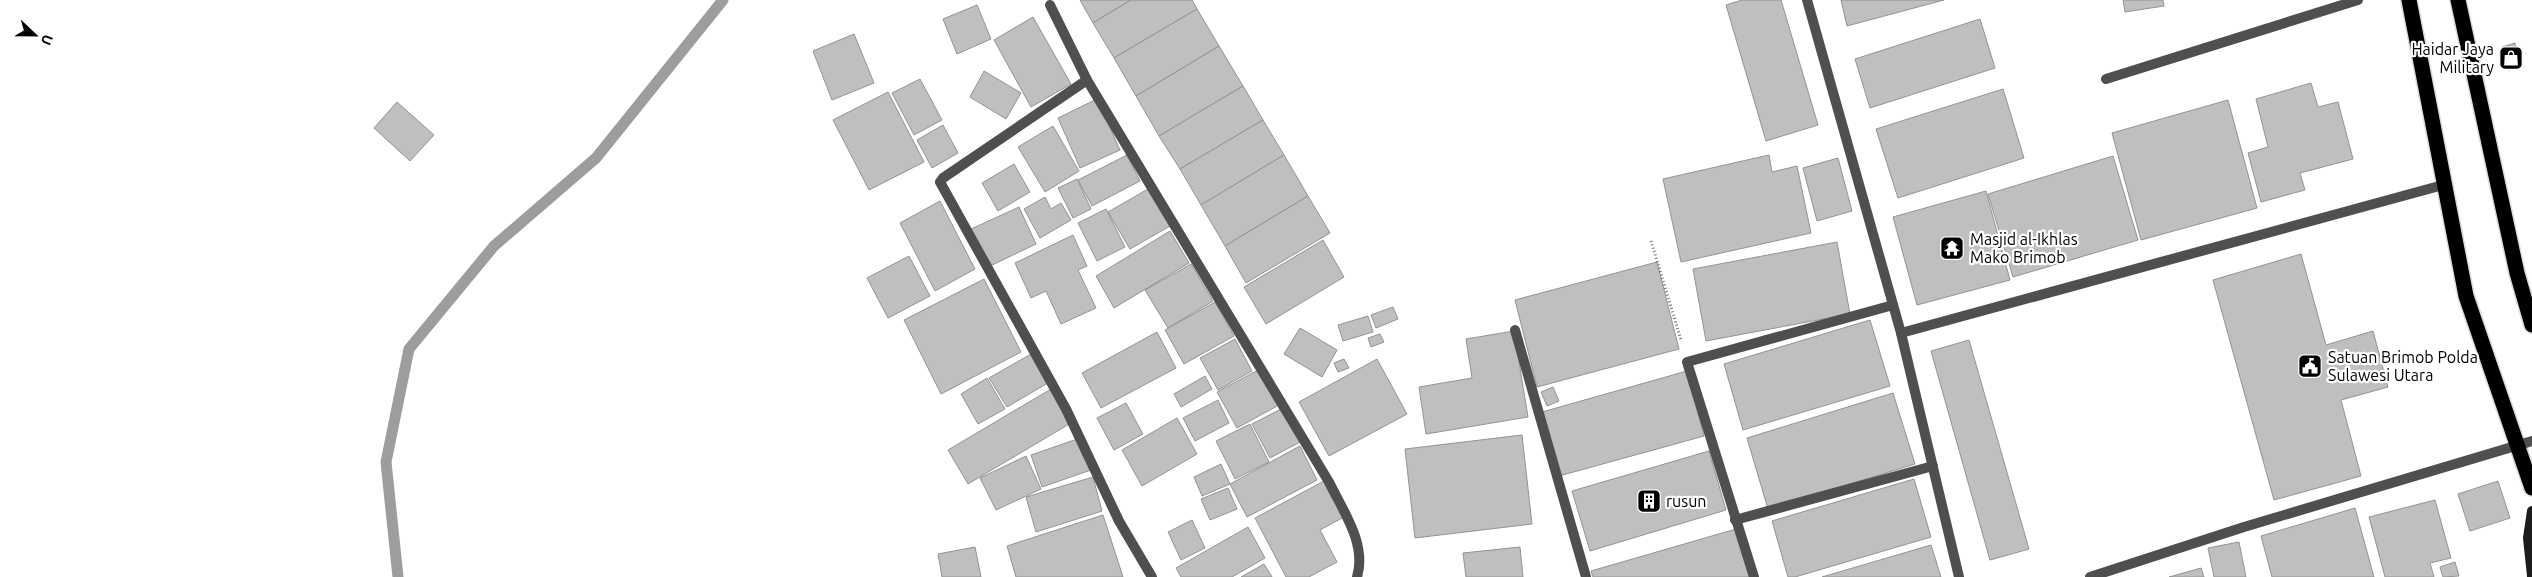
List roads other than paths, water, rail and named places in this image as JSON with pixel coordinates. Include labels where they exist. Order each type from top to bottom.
[{"type":"highway","points":[[2409,0],[2443,185],[2466,296],[2532,488]]},
{"type":"highway","points":[[2458,0],[2517,274],[2532,325]]},
{"type":"street","points":[[1807,0],[1901,333],[1959,577]]},
{"type":"street","points":[[2106,78],[2358,0]]},
{"type":"street","points":[[1050,5],[1087,80],[1329,482],[1358,542],[1361,566],[1357,577]]},
{"type":"street","points":[[1087,80],[943,178],[940,182],[1066,409],[1119,521],[1152,577]]},
{"type":"street","points":[[1901,333],[2443,185]]},
{"type":"street","points":[[1754,577],[1687,362],[1893,306]]},
{"type":"street","points":[[1515,330],[1586,577]]},
{"type":"street","points":[[2090,577],[2244,526],[2532,442]]},
{"type":"street","points":[[1735,520],[1933,466]]},
{"type":"street","points":[[2532,511],[2528,538],[2532,576]]},
{"type":"waterway","points":[[398,577],[386,462],[409,349],[494,246],[596,158],[723,0]]},
{"type":"place","name":"Haidar Jaya Military","points":[[2511,58]]},
{"type":"place","name":"Masjid al-Ikhlas Mako Brimob","points":[[1952,248]]},
{"type":"place","name":"Satuan Brimob Polda Sulawesi Utara","points":[[2310,366]]},
{"type":"place","name":"rusun","points":[[1649,501]]}]
